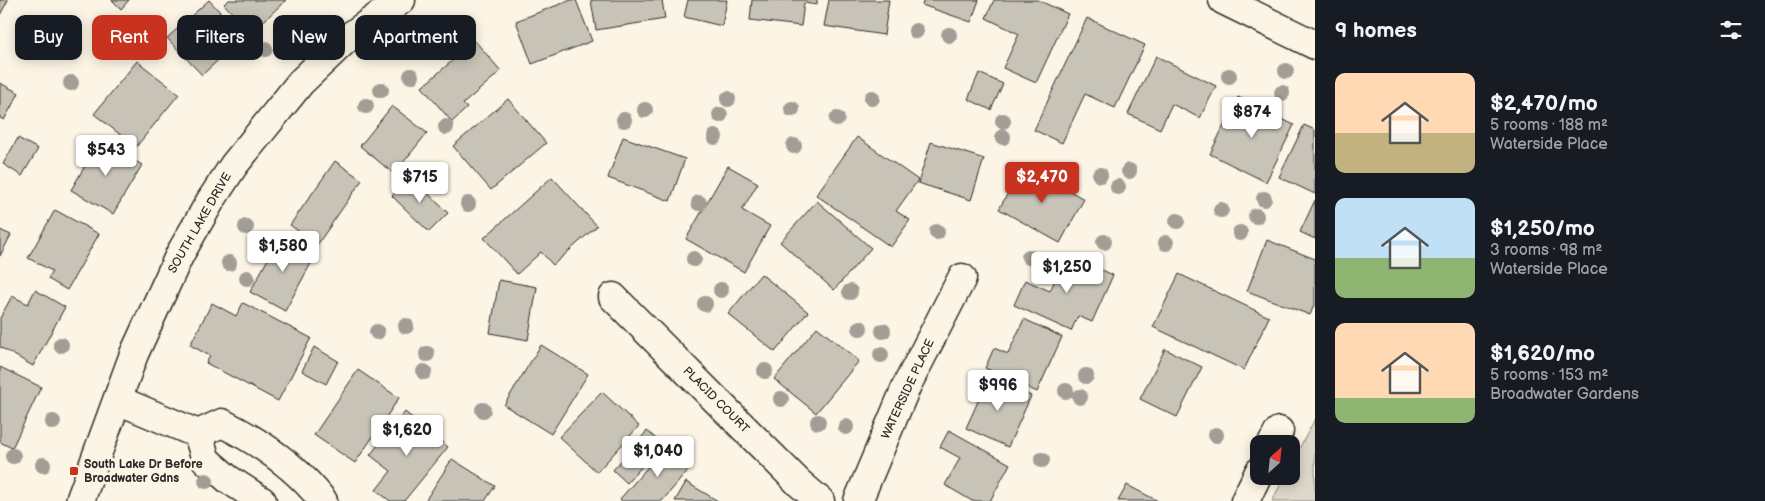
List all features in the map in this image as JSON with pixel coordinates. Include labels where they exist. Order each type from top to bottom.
[{"type":"street","name":"SOUTH LAKE DRIVE","points":[[80,501],[134,354],[180,254],[211,200],[234,165],[301,82],[345,40],[401,0]]},
{"type":"street","points":[[1223,0],[1315,45]]},
{"type":"street","name":"WATERSIDE PLACE","points":[[858,501],[908,385],[962,278]]},
{"type":"street","name":"PLACID COURT","points":[[613,297],[799,483],[820,501]]},
{"type":"street","points":[[118,400],[198,434],[222,423],[274,454],[323,501]]},
{"type":"street","points":[[198,434],[206,460],[228,479],[262,501]]},
{"type":"street","points":[[1245,501],[1253,485]]},
{"type":"shaded area","points":[[1315,419],[1315,501],[1272,501],[1280,485],[1300,485],[1300,447]]},
{"type":"building","points":[[0,0],[8,0],[0,15]]},
{"type":"building","points":[[112,0],[129,0],[121,9]]},
{"type":"building","points":[[209,0],[223,15],[192,15]]},
{"type":"building","points":[[229,0],[286,0],[263,22],[263,15],[234,15],[224,4]]},
{"type":"building","points":[[571,0],[576,0],[592,41],[532,64],[516,21]]},
{"type":"building","points":[[591,0],[662,0],[665,19],[596,30]]},
{"type":"building","points":[[688,0],[727,0],[722,26],[684,17]]},
{"type":"building","points":[[752,0],[817,0],[817,5],[804,3],[801,26],[750,20]]},
{"type":"building","points":[[829,0],[889,0],[884,35],[824,26]]},
{"type":"building","points":[[924,0],[979,0],[971,22],[922,5]]},
{"type":"building","points":[[994,0],[1038,0],[1068,14],[1036,83],[1003,68],[1019,34],[986,18]]},
{"type":"building","points":[[1087,18],[1145,45],[1115,108],[1085,94],[1062,143],[1034,130]]},
{"type":"building","points":[[177,29],[177,49],[167,38]]},
{"type":"building","points":[[476,42],[501,71],[463,104],[467,108],[452,122],[422,87],[453,60],[476,60]]},
{"type":"building","points":[[1156,56],[1216,86],[1200,118],[1172,104],[1160,129],[1128,114]]},
{"type":"building","points":[[188,60],[218,60],[202,75]]},
{"type":"building","points":[[137,61],[179,94],[136,147],[94,114]]},
{"type":"building","points":[[979,73],[1003,84],[991,110],[968,99]]},
{"type":"building","points":[[0,83],[19,93],[4,120],[0,118]]},
{"type":"building","points":[[1238,97],[1294,125],[1266,182],[1210,154]]},
{"type":"building","points":[[508,99],[546,143],[491,190],[453,146]]},
{"type":"building","points":[[392,106],[427,133],[394,174],[360,146]]},
{"type":"building","points":[[1304,125],[1315,130],[1315,194],[1279,177]]},
{"type":"building","points":[[623,137],[685,159],[670,201],[608,178]]},
{"type":"building","points":[[857,137],[918,180],[896,211],[910,220],[891,247],[816,195]]},
{"type":"building","points":[[18,138],[38,149],[22,176],[3,164]]},
{"type":"building","points":[[100,140],[142,165],[113,214],[71,190]]},
{"type":"building","points":[[931,142],[984,159],[971,200],[918,183]]},
{"type":"building","points":[[335,161],[362,180],[317,245],[290,225]]},
{"type":"building","points":[[1024,165],[1084,199],[1060,243],[999,209]]},
{"type":"building","points":[[728,166],[758,183],[742,210],[770,226],[744,272],[686,239]]},
{"type":"building","points":[[411,177],[448,213],[429,232],[392,196]]},
{"type":"building","points":[[552,177],[597,226],[553,265],[541,252],[517,274],[484,238]]},
{"type":"building","points":[[1315,200],[1315,239],[1300,232]]},
{"type":"building","points":[[817,201],[871,248],[834,290],[780,242]]},
{"type":"building","points":[[55,210],[99,234],[67,290],[48,279],[52,271],[28,258]]},
{"type":"building","points":[[0,230],[11,235],[0,256]]},
{"type":"building","points":[[281,235],[316,254],[285,311],[250,292]]},
{"type":"building","points":[[1267,240],[1315,259],[1315,303],[1310,315],[1247,291]]},
{"type":"building","points":[[1067,254],[1113,275],[1092,322],[1078,316],[1071,331],[1014,305],[1025,280],[1050,291]]},
{"type":"building","points":[[761,274],[808,312],[775,352],[728,314]]},
{"type":"building","points":[[1179,274],[1269,317],[1244,370],[1153,327]]},
{"type":"building","points":[[499,280],[537,287],[528,340],[490,333]]},
{"type":"building","points":[[35,290],[65,307],[33,366],[0,347],[0,318],[12,296],[28,304]]},
{"type":"building","points":[[212,303],[236,316],[243,303],[311,338],[278,401],[206,363],[210,356],[190,345]]},
{"type":"building","points":[[1024,319],[1062,337],[1037,392],[985,368],[994,348],[1008,354]]},
{"type":"building","points":[[817,327],[859,361],[816,413],[774,379]]},
{"type":"building","points":[[541,345],[588,374],[551,434],[504,405]]},
{"type":"building","points":[[314,347],[338,361],[326,384],[302,371]]},
{"type":"building","points":[[1165,349],[1202,367],[1177,417],[1140,399]]},
{"type":"building","points":[[0,367],[41,387],[12,448],[0,442]]},
{"type":"building","points":[[358,370],[399,398],[355,463],[314,435]]},
{"type":"building","points":[[989,377],[1031,396],[1008,447],[966,428]]},
{"type":"building","points":[[602,392],[639,426],[597,472],[559,437]]},
{"type":"building","points":[[405,412],[448,447],[404,501],[390,501],[376,490],[391,471],[370,455]]},
{"type":"building","points":[[949,430],[1010,464],[990,501],[972,501],[945,485],[960,458],[940,447]]},
{"type":"building","points":[[647,431],[662,444],[627,483],[613,470]]},
{"type":"building","points":[[666,446],[691,467],[662,501],[622,501],[620,499]]},
{"type":"building","points":[[452,459],[495,486],[485,501],[425,501]]},
{"type":"building","points":[[686,482],[718,501],[675,501]]},
{"type":"building","points":[[1127,485],[1158,501],[1118,501]]},
{"type":"place","name":"South Lake Dr Before Broadwater Gdns","points":[[74,471]]}]
